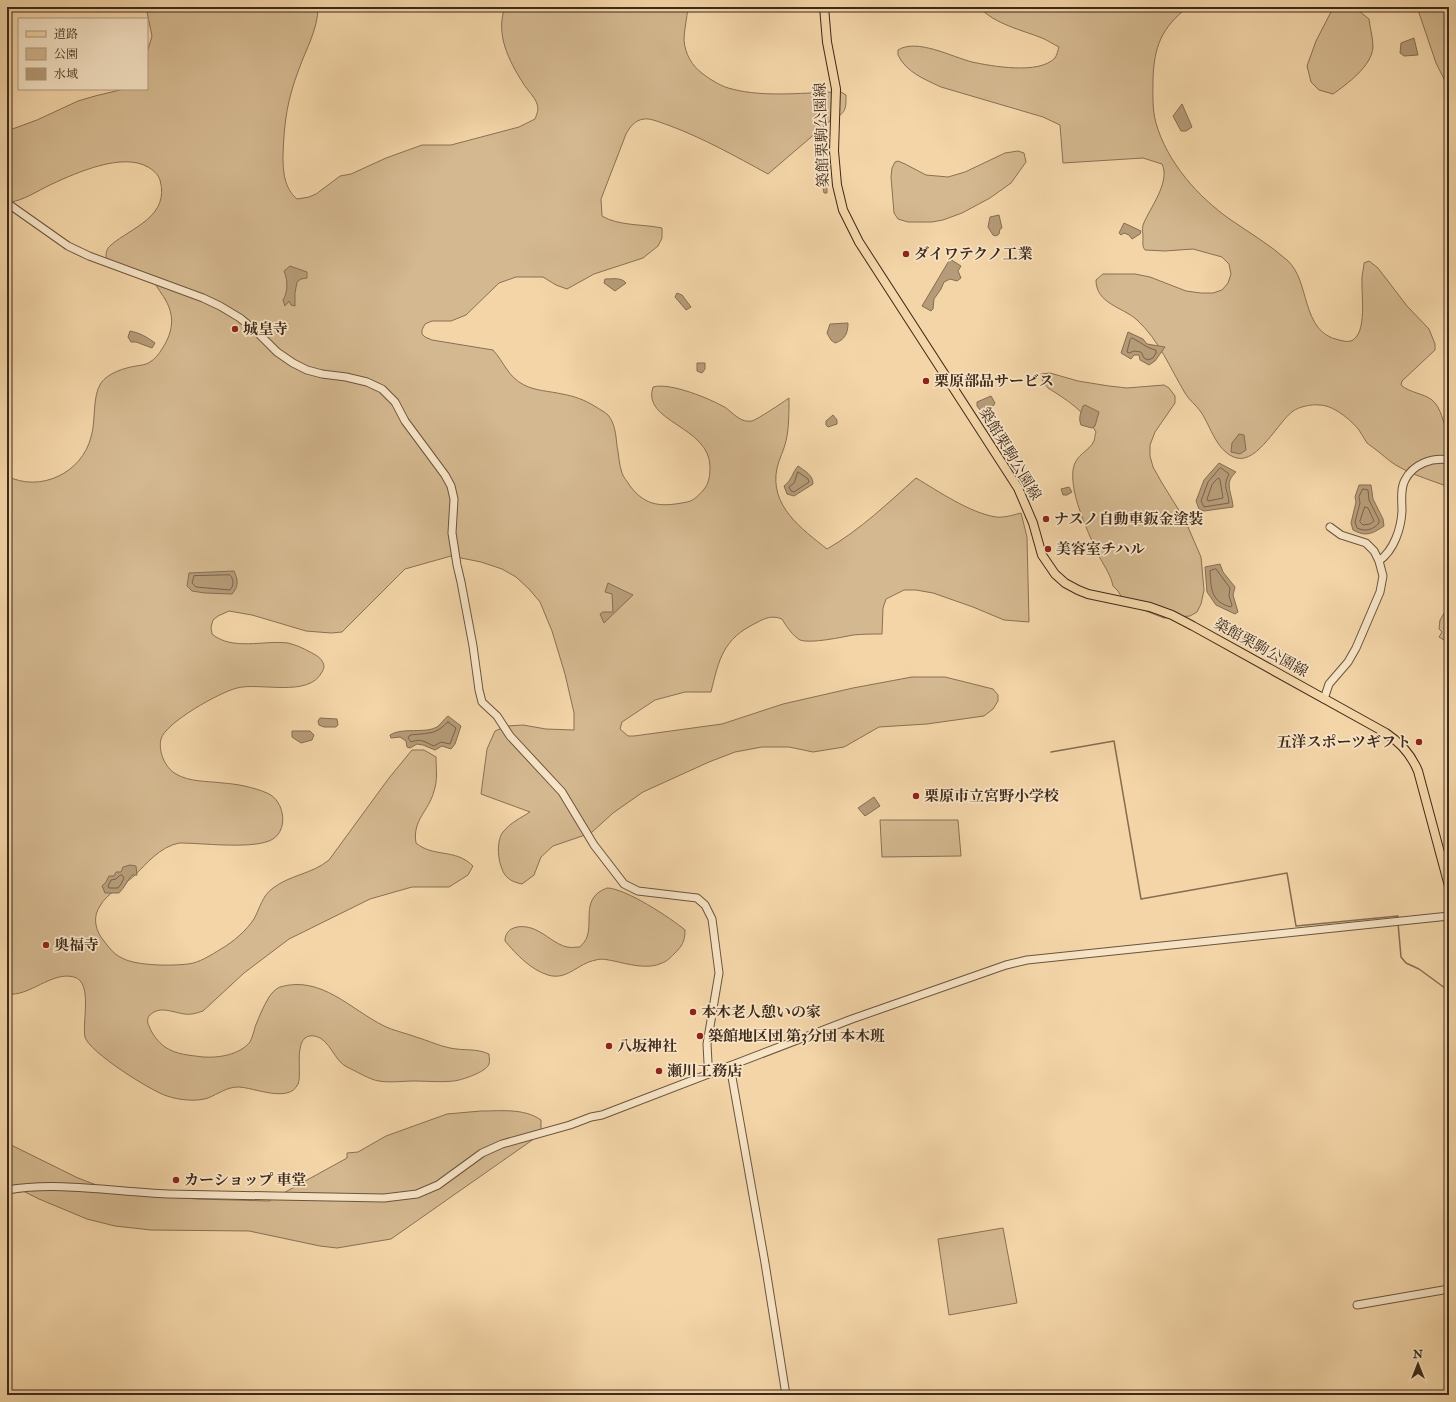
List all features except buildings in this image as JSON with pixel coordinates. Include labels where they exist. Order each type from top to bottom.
[{"type":"main road","name":"築館栗駒公園線","points":[[824,7],[836,89],[835,173],[843,210],[859,242],[1018,488],[1033,523],[1040,550],[1048,565],[1065,583],[1078,590],[1150,607],[1172,615],[1386,733],[1398,742],[1406,749],[1418,771],[1449,886]]},
{"type":"street","points":[[7,203],[68,246],[89,256],[203,298],[220,306],[240,318],[277,352],[293,363],[307,370],[322,374],[346,377],[367,382],[382,389],[394,402],[451,486],[454,499],[453,541],[482,702],[497,716],[510,736],[562,792],[594,845],[624,884],[638,891],[697,898],[705,906],[712,919],[719,973],[707,1044],[708,1063],[713,1073]]},
{"type":"street","points":[[1379,561],[1387,554],[1400,526],[1404,481],[1415,467],[1432,459],[1439,458],[1449,460]]},
{"type":"street","points":[[1324,699],[1330,684],[1348,662],[1356,648],[1380,592],[1383,576],[1379,561],[1374,551],[1366,543],[1341,535],[1330,527]]},
{"type":"street","points":[[7,1190],[21,1187],[67,1187],[168,1194],[384,1198],[411,1195],[438,1185],[482,1153],[502,1144],[602,1115],[713,1073],[744,1059],[1006,964],[1027,960],[1449,916]]},
{"type":"street","points":[[730,1066],[765,1263],[786,1395]]},
{"type":"street","points":[[1358,1305],[1449,1290]]},
{"type":"green space","points":[[146,7],[318,7],[314,31],[295,80],[285,122],[283,168],[289,190],[297,199],[316,194],[340,176],[351,174],[386,158],[422,145],[451,145],[519,127],[535,119],[538,110],[536,101],[518,75],[505,47],[502,17],[505,7],[688,7],[684,32],[685,45],[692,63],[706,76],[724,87],[745,92],[786,94],[841,92],[846,95],[846,104],[842,113],[831,120],[768,174],[681,130],[650,119],[635,122],[626,134],[601,199],[602,216],[615,222],[662,228],[662,238],[658,246],[643,258],[594,274],[567,289],[556,285],[543,277],[516,277],[499,283],[466,315],[451,321],[432,321],[425,324],[422,334],[432,340],[493,350],[510,374],[524,385],[538,390],[575,397],[588,402],[608,415],[614,426],[616,434],[620,467],[623,476],[636,493],[648,502],[670,505],[692,500],[705,488],[710,470],[707,453],[699,442],[666,417],[657,408],[652,399],[653,387],[660,386],[680,389],[711,400],[726,408],[744,421],[752,421],[789,398],[787,436],[777,468],[776,482],[778,494],[783,505],[798,525],[827,549],[862,525],[916,478],[954,501],[986,515],[1002,517],[1021,513],[1027,537],[1029,622],[1004,620],[933,593],[916,590],[904,590],[886,599],[883,608],[882,634],[853,635],[826,640],[805,641],[800,640],[795,636],[782,619],[775,617],[766,618],[745,629],[729,643],[720,660],[711,692],[685,692],[655,700],[622,722],[620,729],[628,736],[634,736],[722,724],[783,704],[853,688],[912,677],[945,677],[993,689],[998,695],[998,701],[993,709],[984,716],[927,724],[879,727],[844,747],[813,752],[789,747],[762,747],[735,752],[643,792],[613,813],[591,833],[553,846],[541,857],[534,875],[522,884],[511,880],[505,874],[500,863],[498,849],[503,832],[513,823],[530,812],[481,794],[487,749],[495,731],[507,726],[523,725],[546,729],[574,730],[574,713],[565,674],[552,631],[540,602],[516,577],[502,569],[481,562],[451,556],[405,569],[342,632],[331,633],[306,631],[252,615],[229,611],[213,620],[211,627],[212,634],[220,639],[239,644],[288,643],[305,649],[318,657],[324,664],[322,672],[316,680],[306,685],[283,688],[237,688],[219,695],[182,717],[165,732],[161,739],[160,744],[163,759],[172,771],[181,777],[198,781],[239,785],[256,789],[273,797],[278,802],[283,817],[280,831],[276,837],[269,841],[249,845],[179,843],[160,852],[130,880],[107,897],[96,914],[97,930],[113,952],[128,961],[136,963],[181,965],[201,960],[226,946],[239,936],[251,923],[269,891],[287,880],[322,865],[329,860],[389,778],[412,750],[424,750],[436,757],[435,787],[432,798],[416,828],[416,843],[423,848],[459,857],[466,860],[473,866],[468,875],[449,887],[412,887],[370,899],[289,939],[244,973],[203,1011],[190,1014],[158,1010],[149,1016],[148,1025],[162,1045],[170,1050],[203,1057],[228,1055],[235,1053],[250,1042],[263,1008],[275,990],[280,987],[295,985],[309,986],[335,996],[384,1026],[446,1047],[479,1051],[489,1054],[489,1063],[485,1069],[463,1079],[443,1082],[388,1082],[375,1080],[347,1067],[339,1060],[324,1041],[315,1036],[308,1037],[303,1040],[299,1055],[298,1084],[293,1090],[287,1093],[270,1093],[234,1087],[226,1089],[208,1098],[193,1100],[177,1099],[159,1093],[135,1079],[108,1061],[89,1044],[85,1037],[84,1030],[86,1003],[85,994],[80,980],[74,977],[65,976],[24,992],[7,994],[7,476],[20,481],[46,481],[69,470],[79,461],[86,450],[91,437],[96,395],[101,383],[108,376],[126,368],[148,363],[154,359],[160,353],[166,342],[172,321],[166,300],[154,283],[107,261],[106,257],[106,252],[111,245],[147,220],[160,203],[162,193],[160,180],[157,174],[148,167],[137,163],[113,163],[86,170],[52,184],[25,198],[7,203],[7,131],[37,120],[78,101],[95,96],[120,90],[148,90],[148,50],[152,36]]},
{"type":"green space","points":[[979,7],[1188,7],[1171,23],[1165,31],[1157,48],[1155,58],[1153,80],[1154,112],[1161,137],[1168,151],[1185,178],[1207,201],[1231,220],[1267,244],[1287,260],[1295,269],[1312,317],[1318,327],[1327,335],[1346,341],[1351,341],[1356,337],[1362,322],[1362,278],[1364,263],[1369,261],[1378,268],[1407,306],[1429,329],[1435,344],[1435,350],[1402,381],[1401,385],[1408,390],[1432,400],[1440,411],[1449,433],[1449,487],[1413,474],[1395,465],[1367,443],[1351,421],[1330,407],[1324,406],[1309,405],[1293,411],[1260,448],[1245,458],[1237,458],[1224,451],[1215,439],[1201,412],[1188,398],[1152,336],[1137,320],[1105,300],[1100,295],[1096,280],[1103,274],[1135,274],[1150,277],[1186,291],[1213,293],[1222,290],[1228,283],[1231,274],[1229,264],[1222,257],[1193,249],[1165,251],[1145,250],[1143,247],[1143,225],[1162,187],[1164,171],[1162,164],[1143,158],[1063,163],[1060,125],[1043,117],[941,87],[916,74],[901,61],[898,55],[898,50],[915,46],[935,50],[972,62],[1002,67],[1027,68],[1048,63],[1055,58],[1059,47],[1042,38],[992,18]]},
{"type":"green space","points":[[1354,7],[1369,19],[1373,47],[1372,54],[1364,68],[1352,80],[1333,94],[1319,90],[1311,82],[1307,66],[1316,41],[1333,8]]},
{"type":"green space","points":[[1417,7],[1449,7],[1449,89],[1436,63]]},
{"type":"green space","points":[[1018,151],[1024,153],[1026,162],[1011,183],[990,198],[962,213],[943,220],[932,222],[908,222],[898,219],[894,213],[891,177],[892,168],[895,162],[898,161],[926,175],[948,177],[965,172],[1005,153]]},
{"type":"green space","points":[[1050,373],[1078,381],[1127,388],[1164,385],[1169,388],[1175,396],[1175,403],[1155,432],[1150,445],[1150,456],[1153,467],[1185,520],[1201,557],[1204,590],[1201,604],[1197,612],[1190,616],[1164,618],[1125,603],[1118,591],[1113,586],[1081,515],[1074,491],[1074,465],[1076,460],[1092,445],[1096,432],[1081,412],[1045,385],[1041,374]]},
{"type":"green space","points":[[1449,605],[1449,643],[1439,637],[1442,632],[1439,629],[1440,620]]},
{"type":"green space","points":[[880,820],[958,820],[961,856],[882,857]]},
{"type":"green space","points":[[607,888],[615,889],[636,898],[659,911],[685,930],[684,941],[679,949],[667,961],[651,966],[638,966],[600,959],[584,964],[567,974],[555,976],[542,973],[530,965],[505,941],[508,932],[512,929],[516,927],[526,927],[544,934],[563,946],[580,947],[585,941],[589,930],[591,903],[599,892]]},
{"type":"green space","points":[[481,1111],[512,1111],[534,1116],[541,1120],[541,1129],[538,1136],[391,1239],[337,1248],[320,1246],[249,1231],[151,1230],[115,1226],[87,1219],[39,1199],[7,1183],[7,1143],[78,1178],[99,1186],[138,1194],[197,1199],[269,1201],[347,1158],[347,1153],[358,1152],[386,1136],[447,1114]]},
{"type":"green space","points":[[1003,1228],[1017,1303],[949,1315],[938,1239]]},
{"type":"water","points":[[1414,38],[1418,55],[1404,56],[1400,53],[1401,43]]},
{"type":"water","points":[[1182,104],[1192,127],[1186,131],[1181,131],[1173,116]]},
{"type":"water","points":[[824,165],[828,165],[829,168],[827,193],[824,193],[822,182]]},
{"type":"water","points":[[999,215],[1002,228],[996,236],[993,235],[988,227],[990,217]]},
{"type":"water","points":[[1124,223],[1141,231],[1140,234],[1132,239],[1129,235],[1124,233],[1121,235],[1119,233]]},
{"type":"water","points":[[950,259],[961,266],[958,271],[961,278],[957,281],[950,279],[944,282],[934,299],[933,309],[931,311],[922,306]]},
{"type":"water","points":[[290,266],[307,272],[307,278],[301,279],[297,282],[295,306],[291,305],[289,301],[285,306],[283,300],[287,286],[284,271]]},
{"type":"water","points":[[605,279],[619,279],[626,283],[615,291],[604,283]]},
{"type":"water","points":[[677,293],[682,295],[691,307],[686,310],[675,297]]},
{"type":"water","points":[[848,323],[847,333],[844,338],[835,343],[831,340],[827,333],[830,324]]},
{"type":"water","points":[[130,331],[137,333],[155,343],[152,348],[136,342],[131,342],[128,337]]},
{"type":"water","points":[[1128,332],[1143,339],[1147,344],[1165,347],[1155,361],[1149,365],[1140,360],[1139,355],[1134,355],[1131,359],[1121,353]]},
{"type":"water","points":[[697,363],[705,363],[705,369],[702,373],[697,371]]},
{"type":"water","points":[[991,396],[995,403],[993,406],[981,411],[977,406],[977,402]]},
{"type":"water","points":[[1085,405],[1099,412],[1095,426],[1092,428],[1081,425],[1080,422],[1083,406]]},
{"type":"water","points":[[833,415],[837,420],[837,424],[828,427],[826,425],[826,421]]},
{"type":"water","points":[[1239,434],[1244,435],[1246,450],[1240,454],[1231,452],[1232,443]]},
{"type":"water","points":[[1219,463],[1236,472],[1229,483],[1233,507],[1204,511],[1199,509],[1196,501],[1204,480]]},
{"type":"water","points":[[798,466],[812,478],[813,484],[794,496],[787,494],[784,486],[789,481]]},
{"type":"water","points":[[1359,485],[1371,485],[1373,499],[1383,519],[1384,526],[1369,534],[1353,530],[1351,523],[1356,502],[1355,497]]},
{"type":"water","points":[[1069,487],[1072,492],[1067,495],[1063,495],[1061,489]]},
{"type":"water","points":[[1220,564],[1223,572],[1235,587],[1233,595],[1238,612],[1235,614],[1216,605],[1207,592],[1205,567]]},
{"type":"water","points":[[234,571],[237,583],[232,594],[192,591],[187,586],[189,573]]},
{"type":"water","points":[[608,583],[633,595],[604,623],[600,614],[603,612],[613,612],[612,594],[605,592]]},
{"type":"water","points":[[448,716],[461,726],[455,744],[451,749],[442,746],[435,750],[417,744],[410,748],[407,747],[406,741],[400,737],[391,738],[390,735],[401,731],[432,729],[437,727]]},
{"type":"water","points":[[320,718],[337,719],[338,725],[336,727],[324,727],[319,725],[318,721]]},
{"type":"water","points":[[292,731],[310,731],[314,735],[312,740],[301,743],[292,737]]},
{"type":"water","points":[[874,797],[880,806],[865,816],[858,808]]},
{"type":"water","points":[[130,865],[136,866],[137,875],[132,875],[119,893],[105,893],[102,886],[109,876],[114,876],[116,872],[121,872],[123,867]]},
{"type":"waterway","points":[[1051,752],[1114,741],[1141,899],[1287,873],[1296,926],[1398,916],[1398,920]]},
{"type":"waterway","points":[[1398,923],[1401,957],[1406,963],[1419,969],[1449,991]]},
{"type":"place","name":"ダイワテクノ工業","points":[[906,254]]},
{"type":"place","name":"城皇寺","points":[[235,329]]},
{"type":"place","name":"栗原部品サービス","points":[[926,381]]},
{"type":"place","name":"ナスノ自動車鈑金塗装","points":[[1046,519]]},
{"type":"place","name":"美容室チハル","points":[[1048,549]]},
{"type":"place","name":"五洋スポーツギフト","points":[[1419,742]]},
{"type":"place","name":"栗原市立宮野小学校","points":[[916,796]]},
{"type":"place","name":"奥福寺","points":[[46,945]]},
{"type":"place","name":"本木老人憩いの家","points":[[693,1012]]},
{"type":"place","name":"築館地区団 第3分団 本木班","points":[[700,1036]]},
{"type":"place","name":"八坂神社","points":[[609,1046]]},
{"type":"place","name":"瀬川工務店","points":[[659,1071]]},
{"type":"place","name":"カーショップ 車堂","points":[[176,1180]]}]
